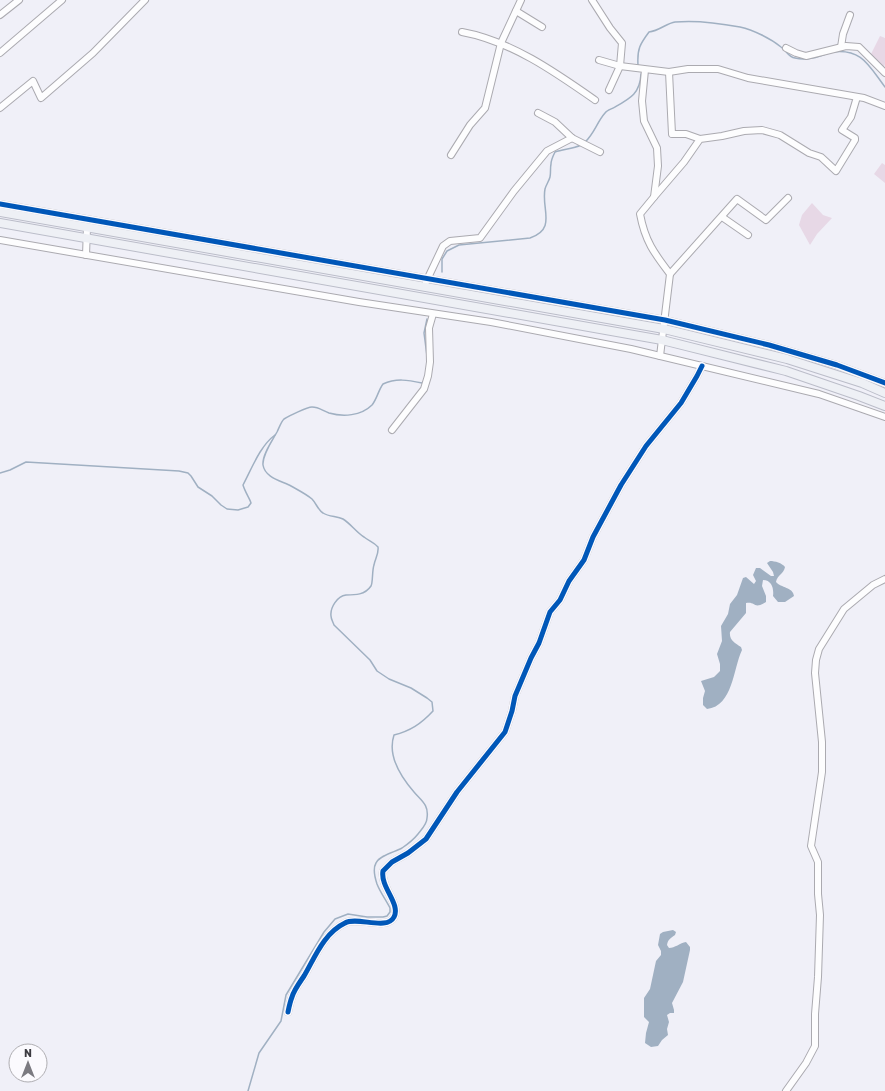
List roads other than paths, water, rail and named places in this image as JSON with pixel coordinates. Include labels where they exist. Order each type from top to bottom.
[{"type":"main road","points":[[0,212],[370,277],[426,283],[664,329],[787,359],[862,383],[885,393]]},
{"type":"main road","points":[[0,223],[662,340],[786,371],[885,406]]},
{"type":"main road","points":[[367,288],[370,277]]},
{"type":"street","points":[[0,15],[19,0]]},
{"type":"street","points":[[0,53],[62,0]]},
{"type":"street","points":[[0,108],[33,81],[41,98],[93,53],[146,0]]},
{"type":"street","points":[[451,155],[470,125],[485,108],[501,43],[521,0]]},
{"type":"street","points":[[592,0],[610,28],[622,43],[620,66],[609,90]]},
{"type":"street","points":[[516,11],[542,27]]},
{"type":"street","points":[[841,47],[843,34],[850,15]]},
{"type":"street","points":[[462,32],[479,35],[501,43],[554,72],[595,100]]},
{"type":"street","points":[[786,48],[806,56],[841,47],[859,47],[885,73]]},
{"type":"street","points":[[599,60],[620,66],[669,72],[688,69],[718,69],[748,78],[864,98],[885,106]]},
{"type":"street","points":[[645,70],[642,101],[644,121],[657,148],[658,166],[654,197]]},
{"type":"street","points":[[669,72],[672,134],[686,134],[700,138],[722,136],[744,131],[762,130],[780,135],[809,153],[821,157],[836,171],[855,140],[855,138],[842,130],[851,116],[857,98]]},
{"type":"street","points":[[538,113],[555,122],[572,138],[600,152]]},
{"type":"street","points":[[426,283],[443,246],[450,241],[480,238],[514,191],[547,151],[572,138]]},
{"type":"street","points":[[670,274],[648,244],[643,230],[640,214],[684,162],[700,138]]},
{"type":"street","points":[[660,356],[670,274],[737,199],[766,220],[788,198]]},
{"type":"street","points":[[0,204],[426,283],[665,320],[776,347],[837,365],[885,383]]},
{"type":"street","points":[[722,217],[748,235]]},
{"type":"street","points":[[86,255],[88,228]]},
{"type":"street","points":[[0,240],[359,302],[491,322],[660,356],[819,394],[885,417]]},
{"type":"street","points":[[392,430],[424,389],[430,362],[428,328],[433,314]]},
{"type":"street","points":[[288,1012],[292,996],[318,951],[333,931],[349,921],[380,923],[389,922],[395,916],[396,910],[383,879],[383,871],[392,862],[408,853],[426,839],[456,792],[506,732],[515,696],[531,658],[539,644],[550,612],[560,600],[569,581],[584,560],[593,537],[621,485],[646,446],[681,403],[702,366]]},
{"type":"street","points":[[786,1091],[806,1063],[815,1046],[815,1014],[820,915],[818,894],[818,862],[811,846],[822,772],[822,742],[815,680],[816,660],[819,649],[844,609],[873,585],[885,579]]},
{"type":"water","points":[[770,561],[778,562],[785,567],[776,582],[789,589],[794,596],[785,602],[778,602],[773,596],[773,588],[770,583],[763,580],[762,586],[766,596],[766,602],[759,605],[746,603],[746,613],[730,632],[731,639],[741,647],[742,650],[731,686],[722,701],[716,706],[707,709],[703,705],[705,691],[701,681],[714,677],[720,671],[720,664],[717,654],[722,641],[721,626],[728,614],[730,604],[737,595],[743,578],[746,577],[754,584],[756,581],[753,575],[756,568],[760,568],[771,576],[774,576],[767,563]]},
{"type":"water","points":[[673,930],[676,932],[675,935],[668,941],[667,945],[669,948],[686,942],[690,947],[690,950],[683,982],[672,1003],[674,1013],[667,1015],[669,1022],[667,1029],[668,1035],[658,1046],[651,1047],[645,1043],[649,1022],[644,1017],[644,998],[650,989],[656,961],[661,955],[658,945],[660,934]]},
{"type":"waterway","points":[[638,65],[640,47],[649,32],[675,22],[683,21],[716,23],[745,28],[772,40],[791,56],[799,59],[808,59],[829,53]]},
{"type":"waterway","points":[[832,52],[842,51],[858,56],[864,60],[885,87]]},
{"type":"waterway","points":[[585,142],[606,112],[626,101],[634,94],[639,86],[641,74]]},
{"type":"waterway","points":[[442,272],[442,259],[447,251],[459,245],[530,238],[538,234],[546,224],[544,196],[550,177],[551,162],[555,152],[581,145]]},
{"type":"waterway","points":[[427,319],[424,333],[427,356]]},
{"type":"waterway","points":[[248,1091],[259,1053],[281,1021],[286,995],[324,932],[335,919],[348,914],[367,917],[383,917],[387,916],[390,912],[390,908],[377,884],[375,865],[378,860],[402,848],[415,838],[427,820],[426,806],[404,780],[396,766],[392,751],[392,743],[394,735],[415,726],[433,711],[432,702],[427,698],[411,688],[389,679],[377,671],[370,660],[334,625],[331,617],[332,609],[337,600],[343,596],[356,595],[369,589],[372,582],[373,567],[378,547],[361,535],[343,519],[323,513],[310,497],[270,476],[264,469],[263,461],[268,448],[283,420],[306,408],[312,407],[329,413],[352,415],[368,409],[372,405],[383,384],[397,380],[422,383],[424,381]]},
{"type":"waterway","points":[[0,473],[26,462],[179,471],[188,473],[198,487],[212,496],[227,509],[238,510],[248,507],[251,503],[243,485],[261,451],[275,435]]}]
